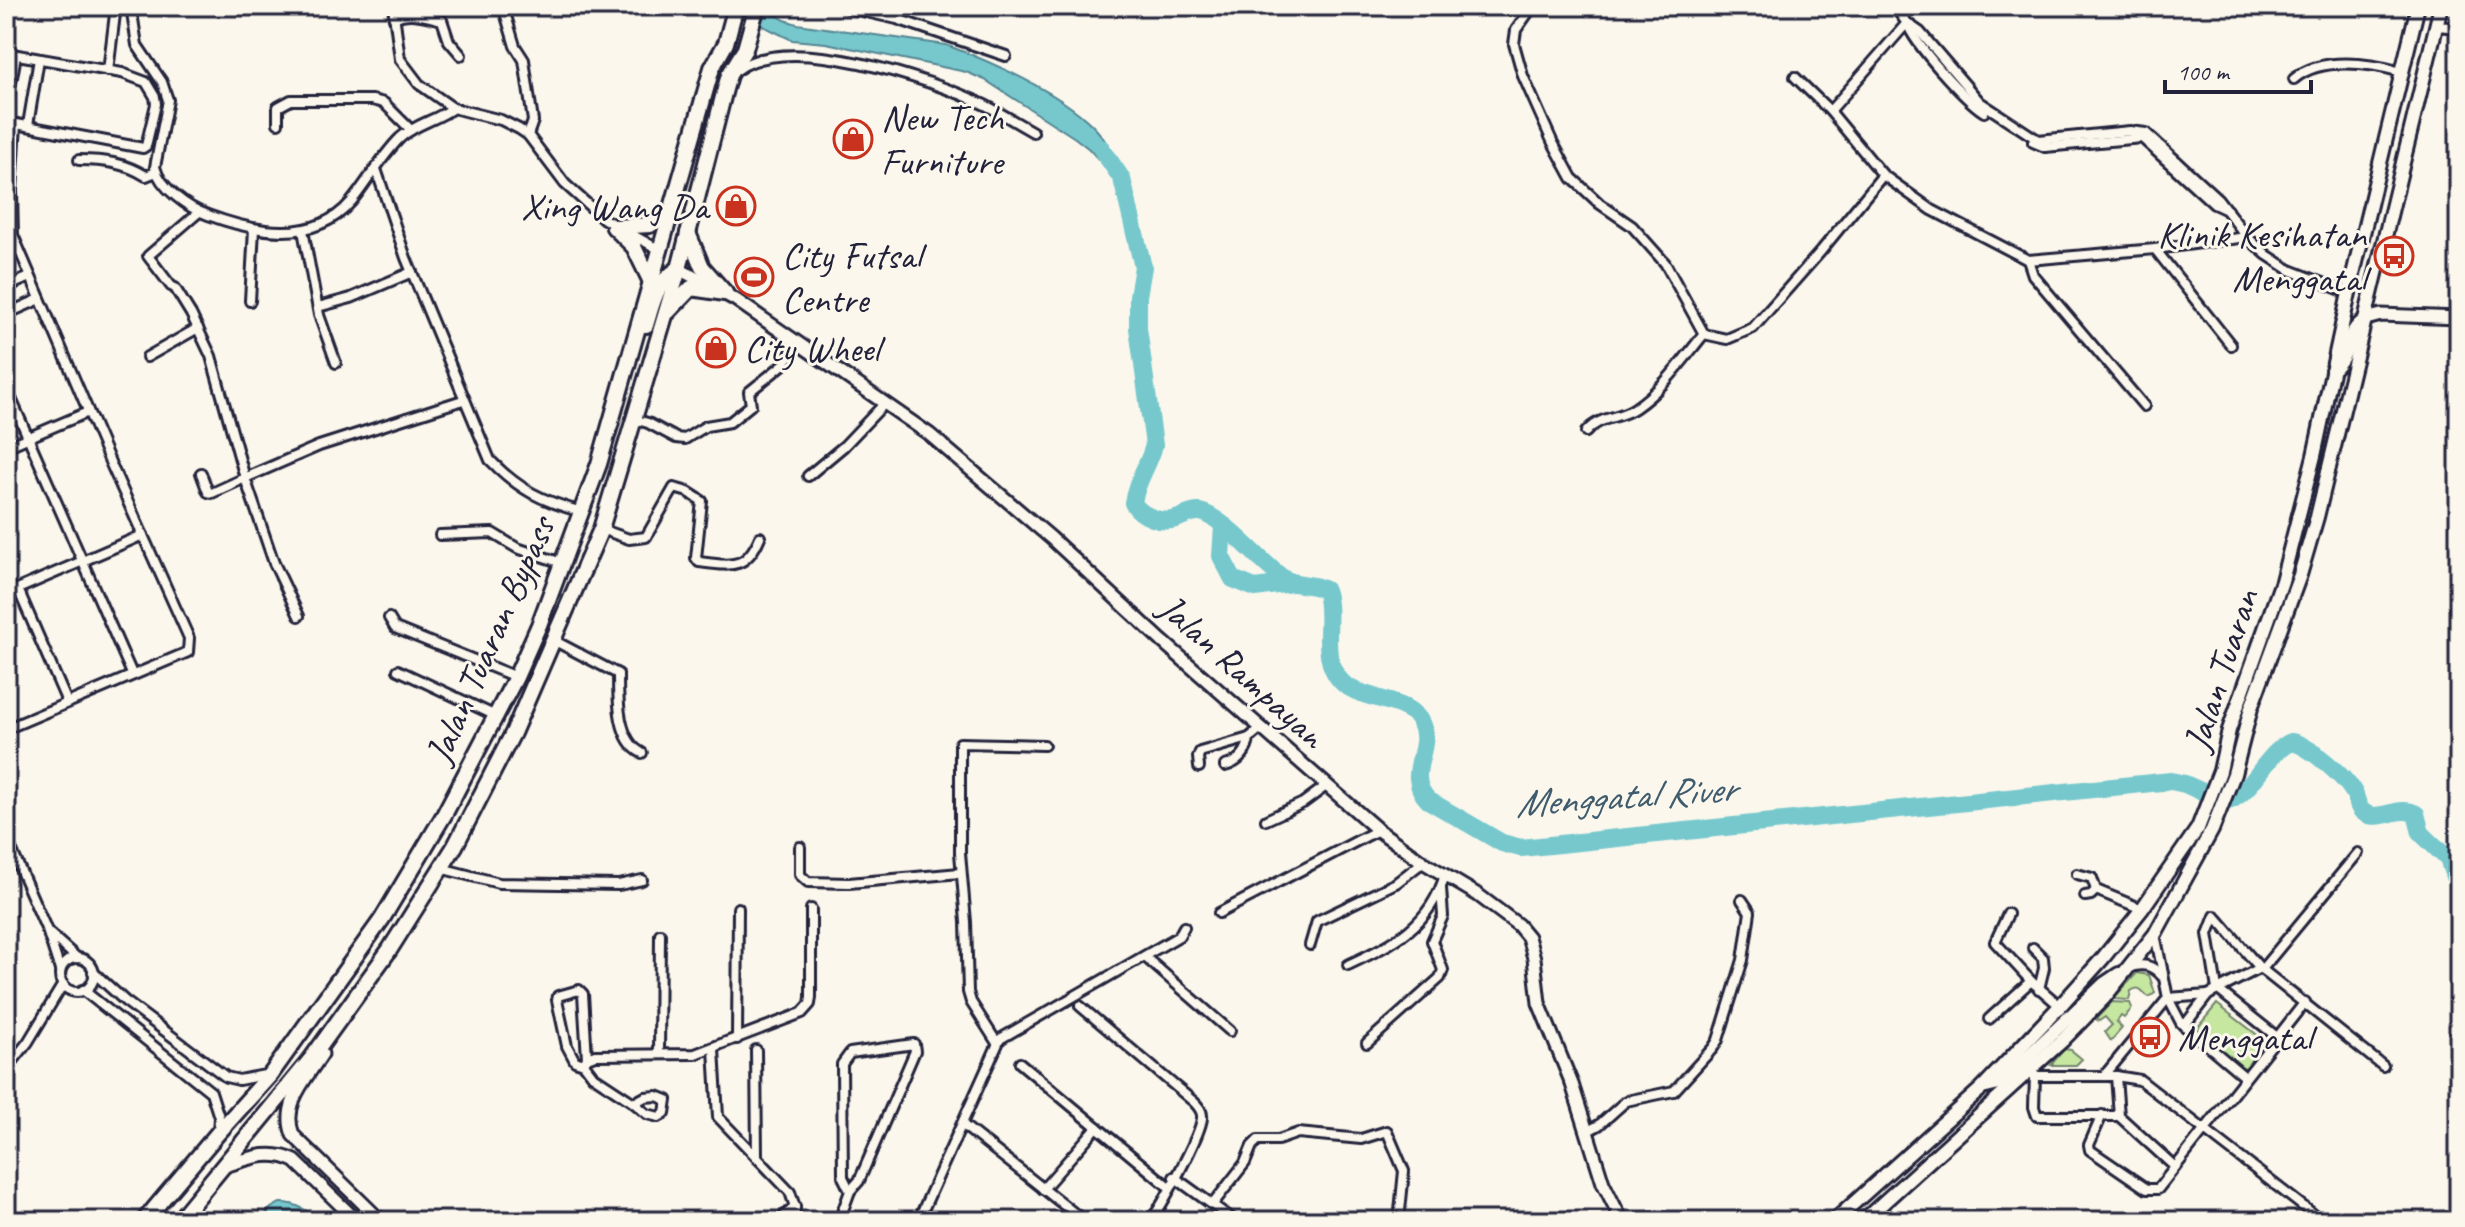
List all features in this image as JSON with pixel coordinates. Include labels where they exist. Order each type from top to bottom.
[{"type":"highway","name":"Jalan Tuaran Bypass","points":[[144,1221],[271,1074],[328,997],[404,885],[516,677],[582,512],[712,68],[726,43],[736,6]]},
{"type":"highway","name":"Jalan Tuaran Bypass","points":[[178,1221],[334,1028],[390,949],[455,846],[513,733],[601,529],[679,269],[729,75],[745,49],[757,6]]},
{"type":"highway","points":[[614,227],[641,228],[673,208]]},
{"type":"highway","points":[[614,227],[634,247],[650,280]]},
{"type":"highway","points":[[687,229],[702,267],[725,293]]},
{"type":"highway","points":[[582,512],[597,492],[659,286],[679,269]]},
{"type":"highway","points":[[663,318],[691,288],[725,293]]},
{"type":"main road","name":"Jalan Tuaran","points":[[2227,773],[2229,730],[2282,581],[2418,6]]},
{"type":"main road","name":"Jalan Tuaran","points":[[1863,1221],[2032,1074],[2089,1014],[2155,934],[2205,829],[2313,531],[2441,6]]},
{"type":"main road","points":[[2408,50],[2428,57]]},
{"type":"main road","points":[[2332,370],[2343,360],[2354,329],[2366,319]]},
{"type":"main road","name":"Jalan Tuaran","points":[[1834,1221],[1982,1088],[2060,1006],[2103,958],[2205,829]]},
{"type":"main road","points":[[1982,1088],[1999,1084],[2104,984],[2130,967]]},
{"type":"main road","points":[[1846,1221],[1968,1112],[1973,1111],[1975,1117],[1969,1127]]},
{"type":"street","points":[[108,71],[116,6]]},
{"type":"street","points":[[131,6],[137,45],[162,82],[168,100],[156,172],[176,196],[199,212],[254,229],[303,230],[326,221],[349,205],[401,137],[453,108]]},
{"type":"street","points":[[393,6],[397,48],[409,74],[424,89],[453,108],[501,120],[528,135],[565,184],[614,227],[660,250]]},
{"type":"street","points":[[503,6],[515,46],[524,60],[533,121],[528,135]]},
{"type":"street","points":[[840,6],[897,19],[1006,56]]},
{"type":"street","points":[[1533,6],[1516,30],[1514,44],[1523,76],[1552,141],[1572,178],[1600,204],[1632,226],[1665,263],[1704,334],[1727,339],[1753,328],[1883,175]]},
{"type":"street","points":[[1895,6],[1980,102],[2038,140],[2130,131],[2146,133],[2229,211],[2247,237],[2267,255],[2290,270],[2349,293]]},
{"type":"street","points":[[394,18],[400,14],[415,14],[442,20],[449,41],[461,55]]},
{"type":"street","points":[[1830,111],[1907,23]]},
{"type":"street","points":[[2437,26],[2459,28]]},
{"type":"street","points":[[6,53],[122,73],[146,82],[155,97],[145,148],[11,123],[13,235],[190,646],[188,652],[6,729]]},
{"type":"street","points":[[729,75],[748,62],[769,56],[792,54],[832,59],[884,69],[933,84],[986,106],[1033,132]]},
{"type":"street","points":[[6,111],[16,55]]},
{"type":"street","points":[[28,125],[39,59]]},
{"type":"street","points":[[2294,79],[2305,69],[2336,65],[2402,72]]},
{"type":"street","points":[[1795,77],[1830,111],[1883,175],[1932,210],[2028,260],[2247,237]]},
{"type":"street","points":[[278,123],[278,107],[291,100],[372,100],[384,103],[411,130]]},
{"type":"street","points":[[79,160],[110,161],[146,176],[156,172]]},
{"type":"street","points":[[376,169],[412,272],[490,460],[512,483],[540,498],[582,512]]},
{"type":"street","points":[[199,212],[148,256],[175,288],[211,356],[245,478],[274,563],[299,616]]},
{"type":"street","points":[[250,301],[254,229]]},
{"type":"street","points":[[303,230],[311,284],[336,363]]},
{"type":"street","points":[[2155,249],[2231,345]]},
{"type":"street","points":[[2028,260],[2033,275],[2144,406]]},
{"type":"street","name":"Jalan Rampayan","points":[[679,269],[725,293],[929,434],[1378,830],[1494,906],[1528,937],[1534,958],[1539,1003],[1572,1084],[1603,1183],[1622,1221]]},
{"type":"street","points":[[318,307],[351,298],[412,272]]},
{"type":"street","points":[[6,287],[30,277]]},
{"type":"street","points":[[6,314],[40,299]]},
{"type":"street","points":[[2366,319],[2381,315],[2459,318]]},
{"type":"street","points":[[147,357],[198,328]]},
{"type":"street","points":[[1586,432],[1592,424],[1601,420],[1622,416],[1661,388],[1704,334]]},
{"type":"street","points":[[633,418],[676,438],[685,439],[706,426],[730,422],[751,405],[749,392],[785,363],[797,342]]},
{"type":"street","points":[[6,387],[132,674]]},
{"type":"street","points":[[201,473],[208,492],[212,493],[319,446],[463,400]]},
{"type":"street","points":[[808,476],[844,446],[884,404]]},
{"type":"street","points":[[6,447],[88,412]]},
{"type":"street","points":[[601,529],[629,539],[646,537],[674,488],[702,501],[696,546],[699,562],[740,564],[752,555],[760,537]]},
{"type":"street","points":[[440,535],[492,533],[517,548],[562,563]]},
{"type":"street","points":[[6,594],[143,535]]},
{"type":"street","points":[[18,589],[67,702]]},
{"type":"street","points":[[389,618],[395,628],[516,677]]},
{"type":"street","points":[[553,640],[618,674],[618,698],[626,739],[642,753]]},
{"type":"street","points":[[398,670],[496,716]]},
{"type":"street","points":[[1199,767],[1198,757],[1202,751],[1249,738],[1261,728]]},
{"type":"street","points":[[1225,766],[1238,760],[1249,744],[1249,738]]},
{"type":"street","points":[[997,1043],[968,992],[966,922],[960,873],[960,743],[1044,745]]},
{"type":"street","points":[[1266,820],[1303,803],[1326,786]]},
{"type":"street","points":[[1219,913],[1378,830]]},
{"type":"street","points":[[6,837],[48,933],[63,984],[68,989],[83,990],[211,1092],[219,1117],[218,1133]]},
{"type":"street","points":[[800,847],[800,875],[808,882],[849,883],[960,873]]},
{"type":"street","points":[[2184,1026],[2208,995],[2262,968],[2358,853]]},
{"type":"street","points":[[1310,945],[1317,921],[1396,883],[1423,862]]},
{"type":"street","points":[[440,867],[499,883],[619,885],[642,880]]},
{"type":"street","points":[[2077,874],[2092,878],[2096,890],[2142,909]]},
{"type":"street","points":[[1348,965],[1410,932],[1427,911],[1445,875]]},
{"type":"street","points":[[1367,1043],[1440,978],[1443,970],[1432,941],[1443,916],[1441,888]]},
{"type":"street","points":[[2085,896],[2096,890]]},
{"type":"street","points":[[1586,1132],[1599,1125],[1626,1101],[1674,1091],[1713,1048],[1743,960],[1750,912],[1742,900]]},
{"type":"street","points":[[737,1039],[738,908]]},
{"type":"street","points":[[634,1103],[593,1076],[586,1061],[583,994],[579,990],[557,998],[569,1049],[575,1061],[586,1061],[595,1055],[695,1054],[714,1049],[802,1013],[810,1004],[811,909]]},
{"type":"street","points":[[2008,914],[1995,942],[2039,989],[2060,1006]]},
{"type":"street","points":[[2277,1037],[2217,989],[2208,934],[2215,916],[2262,968],[2383,1066]]},
{"type":"street","points":[[918,1221],[997,1043],[1043,1012],[1179,936],[1184,927]]},
{"type":"street","points":[[48,933],[90,965],[93,979],[83,990]]},
{"type":"street","points":[[659,1054],[660,934]]},
{"type":"street","points":[[2155,934],[2168,998],[2184,1026],[2245,1077]]},
{"type":"street","points":[[2033,948],[2043,958],[2039,989]]},
{"type":"street","points":[[1145,957],[1230,1031]]},
{"type":"street","points":[[60,970],[64,963],[77,958]]},
{"type":"street","points":[[2130,967],[2141,964],[2154,967],[2162,976]]},
{"type":"street","points":[[93,972],[125,1001],[226,1077],[239,1080],[271,1074]]},
{"type":"street","points":[[1989,1019],[2031,981]]},
{"type":"street","points":[[6,1070],[28,1042],[63,984]]},
{"type":"street","points":[[2104,1076],[2168,998],[2208,995]]},
{"type":"street","points":[[2102,1115],[2089,1145],[2090,1150],[2151,1190],[2158,1189],[2305,1002]]},
{"type":"street","points":[[1080,1006],[1201,1111],[1203,1118],[1196,1135],[1165,1200],[1150,1221]]},
{"type":"street","points":[[334,1028],[323,1053],[291,1101],[289,1126],[293,1135],[381,1221]]},
{"type":"street","points":[[839,1221],[915,1051],[914,1044],[850,1053],[842,1064],[843,1177],[850,1191]]},
{"type":"street","points":[[714,1049],[718,1117],[783,1182],[795,1207],[794,1221]]},
{"type":"street","points":[[756,1050],[757,1159]]},
{"type":"street","points":[[1020,1063],[1169,1187]]},
{"type":"street","points":[[2175,1167],[2119,1116],[2037,1116],[2032,1074],[2116,1076],[2140,1080],[2322,1221]]},
{"type":"street","points":[[2116,1076],[2119,1116]]},
{"type":"street","points":[[963,1125],[1084,1221]]},
{"type":"street","points":[[1043,1189],[1097,1127]]},
{"type":"street","points":[[1213,1204],[1245,1163],[1258,1140],[1278,1140],[1298,1133],[1361,1139],[1387,1131],[1404,1171],[1399,1221]]},
{"type":"street","points":[[225,1166],[273,1154],[285,1156],[295,1161],[357,1221]]},
{"type":"street","points":[[1174,1177],[1235,1221]]},
{"type":"street","points":[[778,1221],[795,1207]]},
{"type":"green space","points":[[2137,973],[2149,975],[2155,993],[2149,997],[2137,988],[2131,991],[2129,1000],[2113,999]]},
{"type":"green space","points":[[2112,1002],[2130,1003],[2132,1008],[2116,1022],[2122,1028],[2111,1041],[2105,1032],[2112,1025],[2105,1017],[2099,1021],[2096,1019]]},
{"type":"green space","points":[[2217,1004],[2269,1044],[2250,1069],[2241,1067],[2197,1034],[2198,1027]]},
{"type":"green space","points":[[2064,1049],[2071,1050],[2082,1059],[2076,1065],[2051,1065]]},
{"type":"water","points":[[702,6],[761,6],[797,24],[946,45],[1003,69],[1061,101],[1096,129],[1121,165],[1110,172],[1075,138],[985,80],[966,72],[826,43],[792,40],[757,23]]},
{"type":"water","points":[[280,1203],[297,1206],[320,1221],[259,1221]]},
{"type":"waterway","name":"Menggatal River","points":[[1101,148],[1122,179],[1143,267],[1138,296],[1138,328],[1154,445],[1133,503],[1141,512],[1158,520],[1176,519],[1197,512],[1209,515],[1283,578],[1325,590],[1328,601],[1328,648],[1333,670],[1348,687],[1406,708],[1415,715],[1424,733],[1418,771],[1421,790],[1428,800],[1502,843],[1521,848],[2171,781],[2225,802],[2243,792],[2273,756],[2291,742],[2307,749],[2335,770],[2355,795],[2361,810],[2367,814],[2373,816],[2402,811],[2416,814],[2421,833],[2448,859],[2459,883]]},
{"type":"waterway","points":[[1223,526],[1221,556],[1233,579],[1255,588],[1292,583]]},
{"type":"place","name":"New Tech Furniture","points":[[853,139]]},
{"type":"place","name":"Xing Wang Da","points":[[736,206]]},
{"type":"place","name":"Klinik Kesihatan Menggatal","points":[[2394,256]]},
{"type":"place","name":"City Futsal Centre","points":[[754,277]]},
{"type":"place","name":"City Wheel","points":[[716,348]]},
{"type":"place","name":"Menggatal","points":[[2150,1037]]}]
